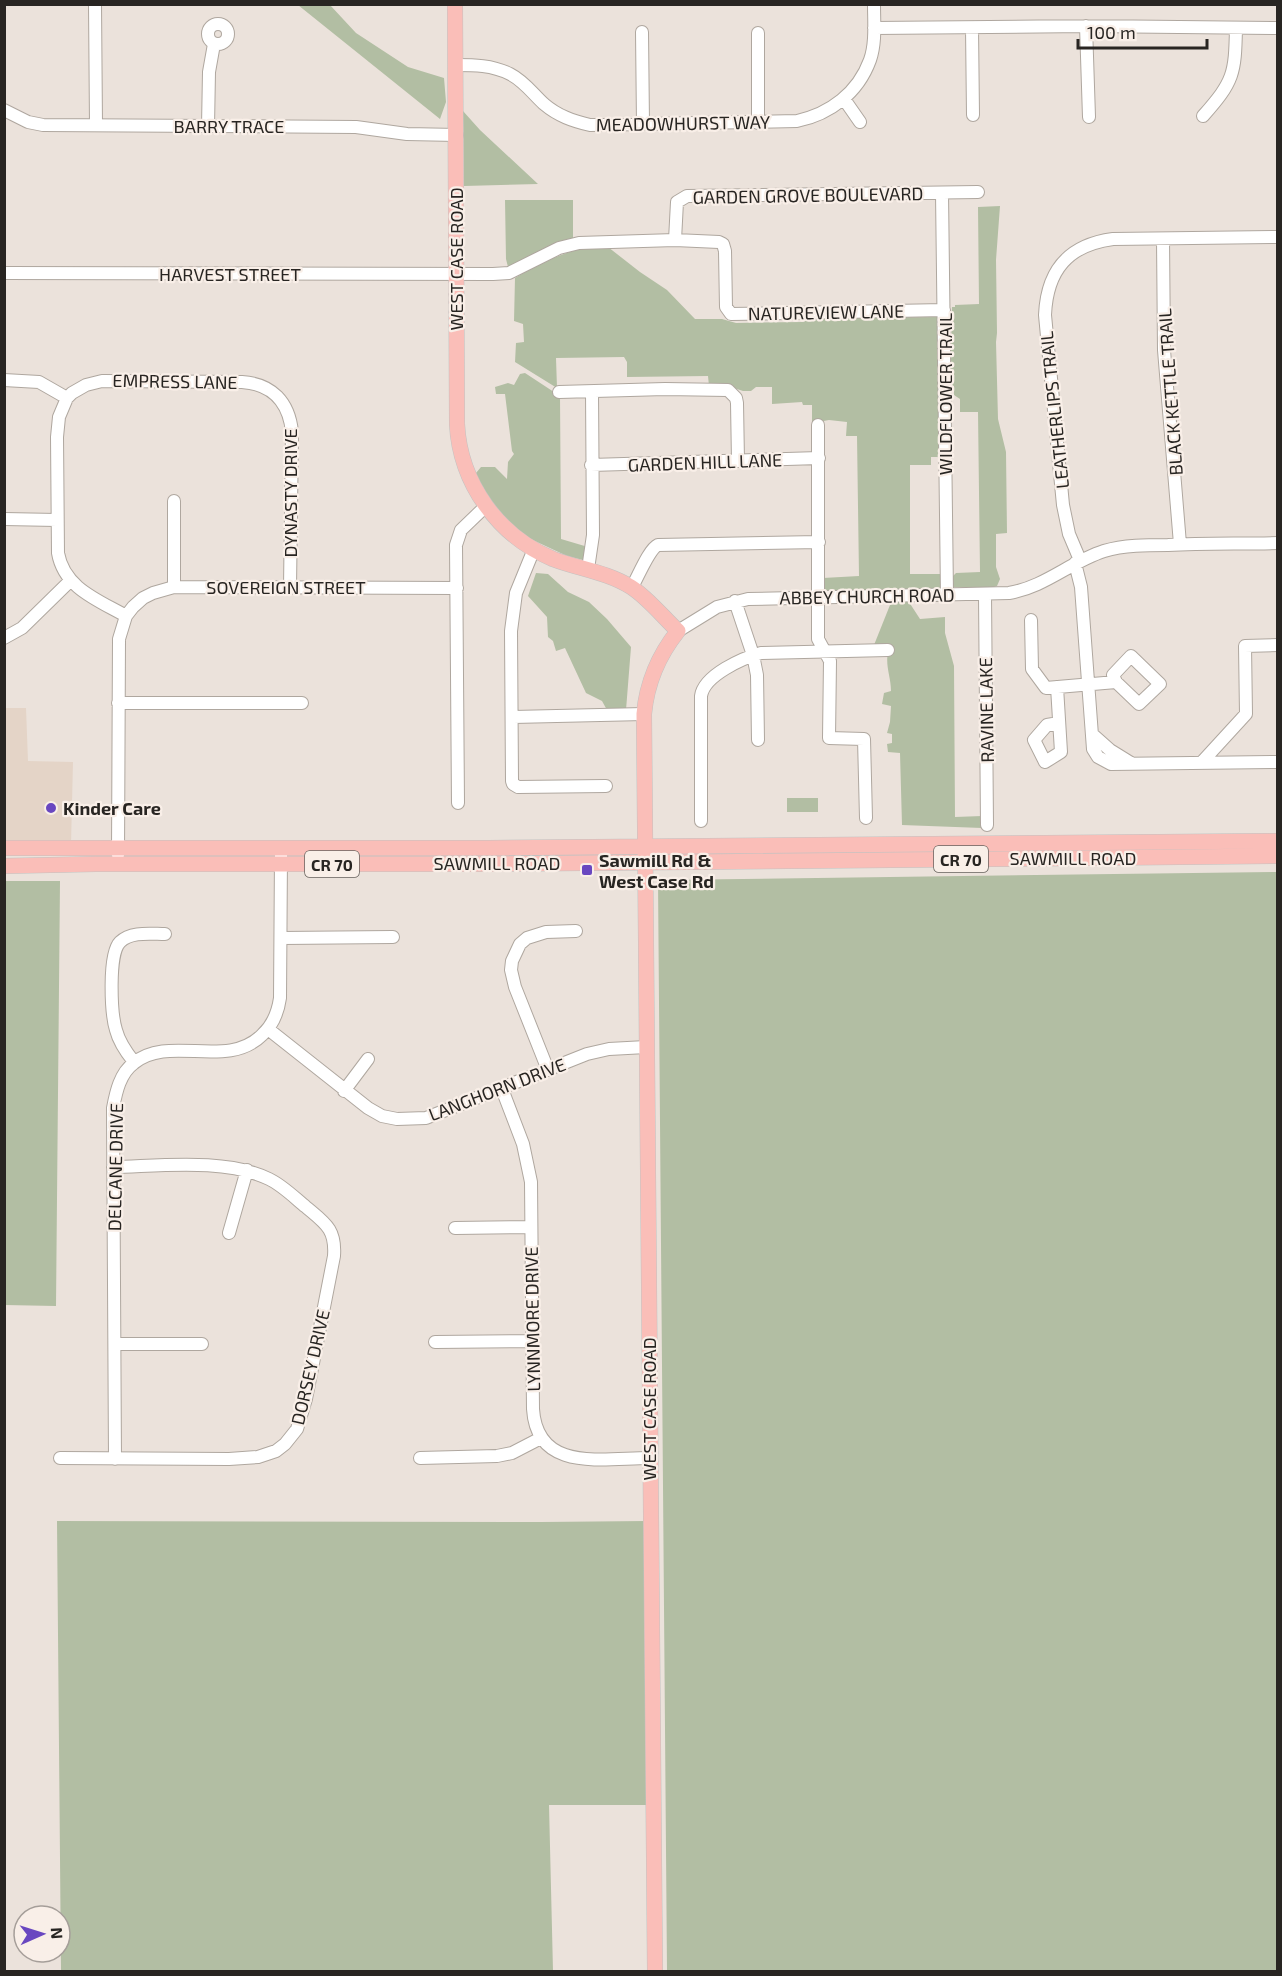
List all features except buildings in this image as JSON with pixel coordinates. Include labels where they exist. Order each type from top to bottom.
[{"type":"main road","name":"WEST CASE ROAD","points":[[455,4],[458,446],[474,487],[486,506],[508,531],[534,549],[554,559],[602,573],[632,587],[678,631]]},
{"type":"main road","name":"ABBEY CHURCH ROAD","points":[[644,854],[644,714],[650,678],[666,647],[678,631]]},
{"type":"main road","name":"SAWMILL ROAD","points":[[644,854],[1278,841]]},
{"type":"main road","name":"SAWMILL ROAD","points":[[4,848],[118,857],[644,854],[1278,856]]},
{"type":"main road","name":"WEST CASE ROAD","points":[[644,854],[655,1971]]},
{"type":"main road","name":"SAWMILL ROAD","points":[[4,866],[118,857]]},
{"type":"street","points":[[95,4],[96,125]]},
{"type":"street","name":"MEADOWHURST WAY","points":[[455,65],[490,67],[510,74],[521,81],[552,110],[576,122],[604,125],[797,121],[828,110],[844,99],[861,79],[870,60],[874,4]]},
{"type":"street","points":[[874,28],[1086,26],[1278,28]]},
{"type":"street","points":[[1086,26],[1089,117]]},
{"type":"street","points":[[972,28],[973,115]]},
{"type":"street","points":[[1203,116],[1226,89],[1233,75],[1236,28]]},
{"type":"street","points":[[642,32],[643,124]]},
{"type":"street","points":[[758,33],[758,123]]},
{"type":"street","points":[[208,126],[209,72],[214,44]]},
{"type":"street","points":[[844,99],[860,122]]},
{"type":"street","name":"BARRY TRACE","points":[[4,110],[21,120],[43,125],[356,127],[407,134],[457,135]]},
{"type":"street","name":"GARDEN GROVE BOULEVARD","points":[[675,240],[677,202],[687,196],[978,192]]},
{"type":"street","name":"WILDFLOWER TRAIL","points":[[942,193],[947,595]]},
{"type":"street","points":[[1162,239],[1278,237]]},
{"type":"street","name":"LEATHERLIPS TRAIL","points":[[1162,239],[1100,241],[1086,245],[1063,261],[1048,286],[1045,315],[1063,505],[1078,561],[1093,749],[1098,757],[1111,764],[1278,762]]},
{"type":"street","name":"BLACK KETTLE TRAIL","points":[[1162,239],[1164,350],[1180,544]]},
{"type":"street","name":"NATUREVIEW LANE","points":[[456,274],[509,273],[559,248],[579,243],[675,240],[719,242],[723,244],[725,251],[726,307],[731,314],[944,310]]},
{"type":"street","name":"HARVEST STREET","points":[[4,273],[456,274]]},
{"type":"street","points":[[4,380],[39,382],[68,398],[59,417],[58,426],[57,520],[60,563],[70,581],[126,616],[119,639],[118,857]]},
{"type":"street","name":"EMPRESS LANE","points":[[68,398],[79,388],[102,381],[171,380],[249,382],[269,389],[282,401]]},
{"type":"street","points":[[559,392],[728,390],[736,398],[737,403],[738,461]]},
{"type":"street","points":[[588,569],[592,535],[592,392]]},
{"type":"street","name":"DYNASTY DRIVE","points":[[282,401],[290,416],[292,432],[290,588]]},
{"type":"street","points":[[818,425],[818,639],[830,661],[830,738],[864,739],[866,818]]},
{"type":"street","name":"GARDEN HILL LANE","points":[[591,465],[819,459]]},
{"type":"street","points":[[174,501],[174,587]]},
{"type":"street","points":[[458,803],[456,545],[466,524],[486,506]]},
{"type":"street","points":[[4,519],[57,520]]},
{"type":"street","points":[[632,587],[651,550],[658,545],[819,542]]},
{"type":"street","name":"ABBEY CHURCH ROAD","points":[[678,631],[711,610],[735,601],[762,598],[1009,593],[1027,589],[1050,579],[1078,561],[1119,548],[1180,544],[1278,543]]},
{"type":"street","points":[[534,549],[516,593],[511,631],[513,784],[518,787],[606,786]]},
{"type":"street","points":[[4,638],[22,628],[70,581]]},
{"type":"street","name":"SOVEREIGN STREET","points":[[126,616],[143,598],[174,587],[456,588]]},
{"type":"street","name":"RAVINE LAKE","points":[[985,595],[987,825]]},
{"type":"street","points":[[735,601],[753,655],[757,675],[758,740]]},
{"type":"street","points":[[1031,620],[1032,669],[1046,688],[1116,682]]},
{"type":"street","points":[[1202,762],[1246,714],[1245,646],[1278,645]]},
{"type":"street","points":[[701,821],[702,691],[705,685],[744,657],[761,653],[888,650]]},
{"type":"street","points":[[1057,687],[1059,723]]},
{"type":"street","points":[[118,703],[302,703]]},
{"type":"street","points":[[513,717],[644,714]]},
{"type":"street","points":[[165,934],[129,936],[119,943],[114,953],[114,1023],[120,1041],[134,1062],[155,1053],[219,1052],[240,1048],[260,1038],[276,1015],[280,998],[281,857]]},
{"type":"street","points":[[548,1070],[515,987],[511,970],[512,961],[520,944],[527,938],[546,932],[576,931]]},
{"type":"street","points":[[282,938],[393,937]]},
{"type":"street","name":"LANGHORN DRIVE","points":[[268,1029],[344,1091],[375,1113],[411,1120],[440,1113],[598,1051],[624,1047],[646,1047]]},
{"type":"street","points":[[344,1091],[368,1059]]},
{"type":"street","name":"DELCANE DRIVE","points":[[115,1459],[113,1108],[119,1083],[134,1062]]},
{"type":"street","name":"LYNNMORE DRIVE","points":[[502,1089],[528,1161],[531,1182],[533,1416],[541,1438]]},
{"type":"street","name":"DORSEY DRIVE","points":[[60,1458],[229,1459],[258,1457],[276,1451],[294,1435],[300,1424],[334,1256],[334,1239],[331,1231],[322,1220],[272,1180],[247,1170],[222,1166],[113,1167]]},
{"type":"street","points":[[229,1233],[247,1170]]},
{"type":"street","points":[[455,1228],[530,1227]]},
{"type":"street","points":[[435,1342],[532,1341]]},
{"type":"street","points":[[115,1344],[202,1344]]},
{"type":"street","points":[[420,1458],[497,1456],[512,1453],[541,1438],[549,1448],[570,1457],[649,1458]]},
{"type":"shaded area","points":[[5,708],[26,708],[28,761],[73,762],[71,844],[5,844]]},
{"type":"green space","points":[[298,5],[330,5],[356,33],[408,67],[444,78],[446,102],[440,119]]},
{"type":"green space","points":[[463,111],[480,130],[538,184],[464,186]]},
{"type":"green space","points":[[505,200],[573,200],[573,240],[509,271],[506,259]]},
{"type":"green space","points":[[1000,206],[996,260],[996,342],[998,419],[1006,452],[1007,533],[996,534],[996,567],[1000,579],[997,586],[991,588],[952,587],[953,576],[956,573],[980,572],[978,412],[960,412],[960,399],[954,395],[954,386],[950,384],[952,307],[979,304],[978,207]]},
{"type":"green space","points":[[608,247],[667,290],[695,319],[722,319],[736,323],[803,322],[812,318],[939,317],[941,457],[931,457],[931,465],[910,465],[910,574],[943,574],[943,591],[823,592],[823,578],[859,576],[857,436],[846,436],[847,422],[829,420],[812,423],[812,405],[803,405],[802,402],[772,404],[772,387],[756,387],[751,391],[743,391],[728,386],[709,386],[708,376],[627,377],[627,362],[624,357],[556,358],[557,388],[515,362],[516,343],[524,342],[523,324],[514,321],[515,278],[540,263],[577,249]]},
{"type":"green space","points":[[525,373],[560,396],[561,539],[588,547],[587,561],[567,556],[522,535],[484,496],[476,473],[481,467],[495,467],[507,479],[508,462],[514,454],[505,394],[496,394],[495,387],[508,383],[514,385],[520,374]]},
{"type":"green space","points":[[536,573],[548,574],[568,592],[589,602],[631,647],[626,710],[607,710],[602,701],[586,693],[565,648],[556,651],[553,641],[548,637],[547,617],[528,596]]},
{"type":"green space","points":[[907,599],[920,619],[945,617],[945,633],[954,666],[955,817],[982,816],[982,828],[902,825],[900,753],[888,752],[887,744],[892,743],[892,734],[887,733],[891,706],[882,704],[884,693],[891,691],[887,665],[889,648],[874,645],[892,600]]},
{"type":"green space","points":[[787,798],[818,798],[818,812],[787,812]]},
{"type":"green space","points":[[1277,872],[1277,1971],[667,1971],[658,880]]},
{"type":"green space","points":[[5,881],[60,881],[56,1306],[5,1305]]},
{"type":"green space","points":[[57,1521],[647,1521],[649,1805],[549,1805],[553,1971],[61,1971],[61,1964],[72,1964],[72,1904],[60,1904]]},
{"type":"place","name":"Kinder Care","points":[[51,808]]},
{"type":"place","name":"Sawmill Rd & West Case Rd","points":[[587,870]]}]
